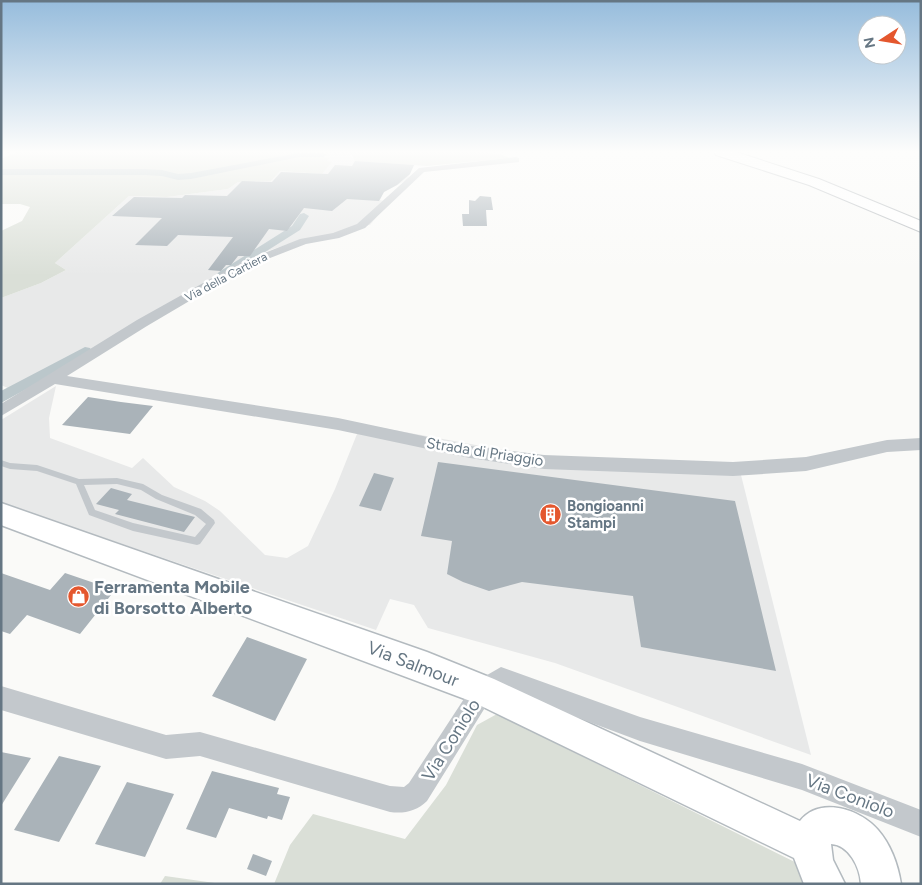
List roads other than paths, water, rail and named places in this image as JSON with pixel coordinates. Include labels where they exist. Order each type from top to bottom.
[{"type":"highway","points":[[843,193],[921,227]]},
{"type":"main road","name":"Via Salmour","points":[[1,514],[483,690],[811,846]]},
{"type":"main road","points":[[825,884],[812,858],[811,846],[814,835],[819,828],[828,825],[838,826],[850,831],[861,840],[870,852],[884,882]]},
{"type":"street","name":"Via della Cartiera","points":[[1,411],[142,323],[243,265],[304,241],[335,236],[361,226],[395,193]]},
{"type":"street","name":"Strada di Priaggio","points":[[53,379],[338,424],[470,452],[544,462],[733,469],[806,464],[887,446],[921,444]]},
{"type":"street","name":"Via Coniolo","points":[[1,698],[166,747],[200,744],[390,799],[403,801],[411,799],[418,792],[483,690],[501,678],[640,729],[802,777],[921,824]]},
{"type":"lane","points":[[1,462],[10,466],[37,468],[79,482],[117,482],[143,487],[160,497],[198,512],[210,523],[197,541],[133,527],[92,512],[79,482]]},
{"type":"waterway","points":[[223,274],[296,228],[304,216]]},
{"type":"waterway","points":[[1,398],[85,351]]},
{"type":"place","name":"Bongioanni Stampi","points":[[551,515]]},
{"type":"place","name":"Ferramenta Mobile di Borsotto Alberto","points":[[78,597]]}]
